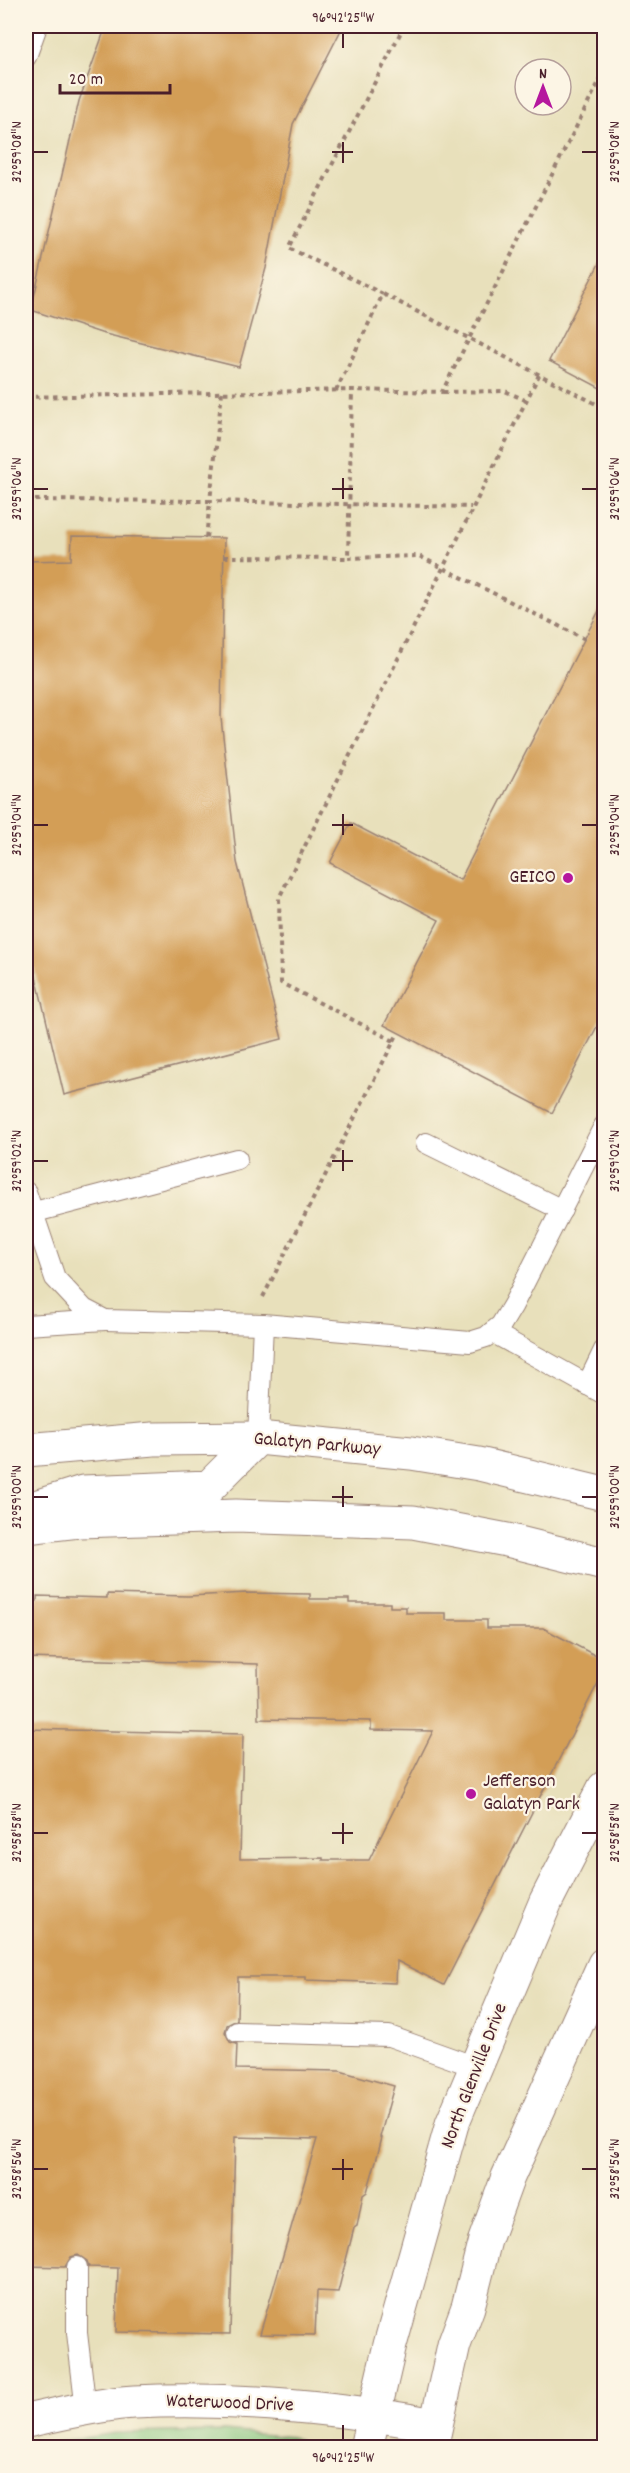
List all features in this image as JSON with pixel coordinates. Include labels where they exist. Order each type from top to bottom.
[{"type":"street","name":"Galatyn Parkway","points":[[26,1450],[153,1439],[258,1438],[423,1455],[479,1464],[604,1494]]},
{"type":"street","points":[[26,1510],[83,1492],[209,1487],[258,1438]]},
{"type":"street","points":[[26,1527],[79,1521],[236,1516],[413,1522],[507,1540],[604,1564]]},
{"type":"street","name":"North Glenville Drive","points":[[366,2448],[390,2345],[453,2124],[546,1901],[604,1788]]},
{"type":"street","points":[[433,2436],[454,2345],[468,2307],[485,2240],[508,2177],[604,1964]]},
{"type":"street","name":"Waterwood Drive","points":[[26,2421],[132,2402],[224,2401],[374,2414],[433,2436]]},
{"type":"lane","points":[[27,49],[37,26]]},
{"type":"lane","points":[[26,1325],[105,1320],[262,1324],[470,1342],[486,1337],[501,1325],[513,1305],[604,1126]]},
{"type":"lane","points":[[426,1143],[562,1210]]},
{"type":"lane","points":[[31,1213],[237,1159]]},
{"type":"lane","points":[[26,1192],[31,1213],[55,1278],[84,1309],[105,1320]]},
{"type":"lane","points":[[258,1438],[262,1324]]},
{"type":"lane","points":[[492,1332],[604,1394]]},
{"type":"lane","points":[[587,1385],[604,1350]]},
{"type":"lane","points":[[237,2032],[389,2036],[476,2067]]},
{"type":"lane","points":[[77,2267],[77,2333],[86,2410]]},
{"type":"path","points":[[404,26],[289,248],[604,408]]},
{"type":"path","points":[[442,392],[604,72]]},
{"type":"path","points":[[336,390],[383,294]]},
{"type":"path","points":[[394,1041],[281,983],[279,898],[441,567],[539,375]]},
{"type":"path","points":[[26,398],[336,390],[442,392],[505,390],[525,400]]},
{"type":"path","points":[[348,558],[351,390]]},
{"type":"path","points":[[206,538],[222,392]]},
{"type":"path","points":[[26,500],[349,503],[472,507]]},
{"type":"path","points":[[224,557],[419,556],[585,639]]},
{"type":"path","points":[[262,1324],[261,1300],[398,1033]]},
{"type":"green space","points":[[224,2431],[293,2437],[314,2447],[26,2447],[115,2433]]},
{"type":"building","points":[[106,26],[343,26],[293,124],[266,268],[239,367],[101,333],[31,310],[79,101]]},
{"type":"building","points":[[604,254],[604,390],[549,361]]},
{"type":"building","points":[[72,536],[224,538],[221,718],[237,862],[282,1039],[64,1095],[26,934],[26,561],[71,560]]},
{"type":"building","points":[[604,601],[604,1013],[552,1113],[384,1025],[439,920],[330,863],[351,823],[460,880]]},
{"type":"building","points":[[247,1593],[310,1594],[310,1599],[349,1599],[349,1603],[390,1603],[390,1607],[406,1607],[406,1613],[446,1613],[446,1620],[487,1620],[487,1628],[543,1628],[604,1660],[604,1671],[444,1985],[397,1961],[396,1983],[306,1980],[306,1977],[238,1977],[237,2020],[227,2025],[225,2032],[230,2042],[237,2044],[236,2069],[340,2071],[394,2086],[377,2157],[367,2192],[363,2195],[357,2226],[354,2228],[338,2292],[317,2291],[315,2335],[260,2334],[317,2139],[235,2137],[230,2334],[116,2332],[118,2268],[89,2267],[87,2261],[78,2255],[71,2257],[65,2267],[26,2266],[26,1729],[243,1734],[240,1859],[323,1858],[323,1860],[369,1860],[433,1731],[371,1730],[371,1721],[259,1719],[258,1664],[26,1658],[26,1601],[37,1601],[37,1596],[107,1598],[107,1594],[188,1596]]},
{"type":"place","name":"GEICO","points":[[568,878]]},
{"type":"place","name":"Jefferson Galatyn Park","points":[[471,1794]]}]
